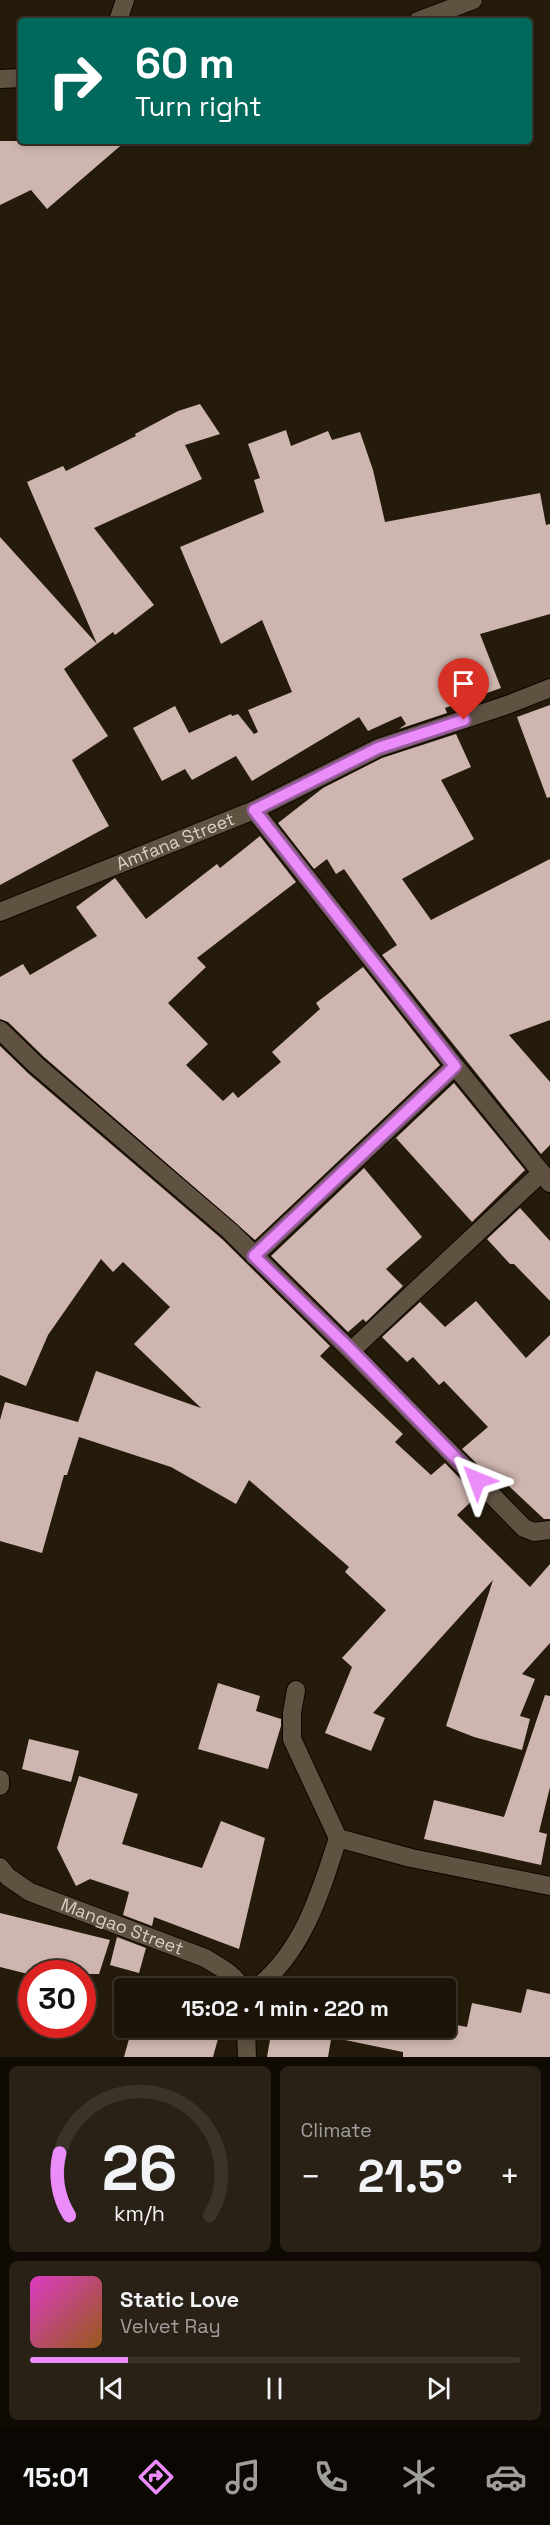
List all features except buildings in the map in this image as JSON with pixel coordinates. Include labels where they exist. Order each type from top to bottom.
[{"type":"street","points":[[119,18],[125,0]]},
{"type":"street","points":[[426,18],[473,0]]},
{"type":"street","points":[[0,79],[18,78]]},
{"type":"street","name":"Amfana Street","points":[[0,912],[254,810],[378,748],[507,705],[550,688]]},
{"type":"street","points":[[254,810],[545,1178],[351,1350]]},
{"type":"street","points":[[0,1030],[36,1065],[230,1231],[351,1350],[524,1528],[534,1532],[550,1530]]},
{"type":"street","points":[[254,1256],[455,1066]]},
{"type":"street","points":[[270,1978],[305,1929],[319,1898],[338,1838],[292,1739],[292,1713],[296,1690]]},
{"type":"street","points":[[0,1779],[0,1786]]},
{"type":"street","points":[[338,1838],[411,1858],[550,1886]]},
{"type":"street","name":"Mangao Street","points":[[0,1867],[8,1877],[30,1892],[204,1958],[234,1978]]},
{"type":"street","points":[[246,2038],[247,2057]]},
{"type":"route","points":[[464,720],[378,748],[254,810],[455,1066],[254,1256],[351,1350],[477,1480]]}]
